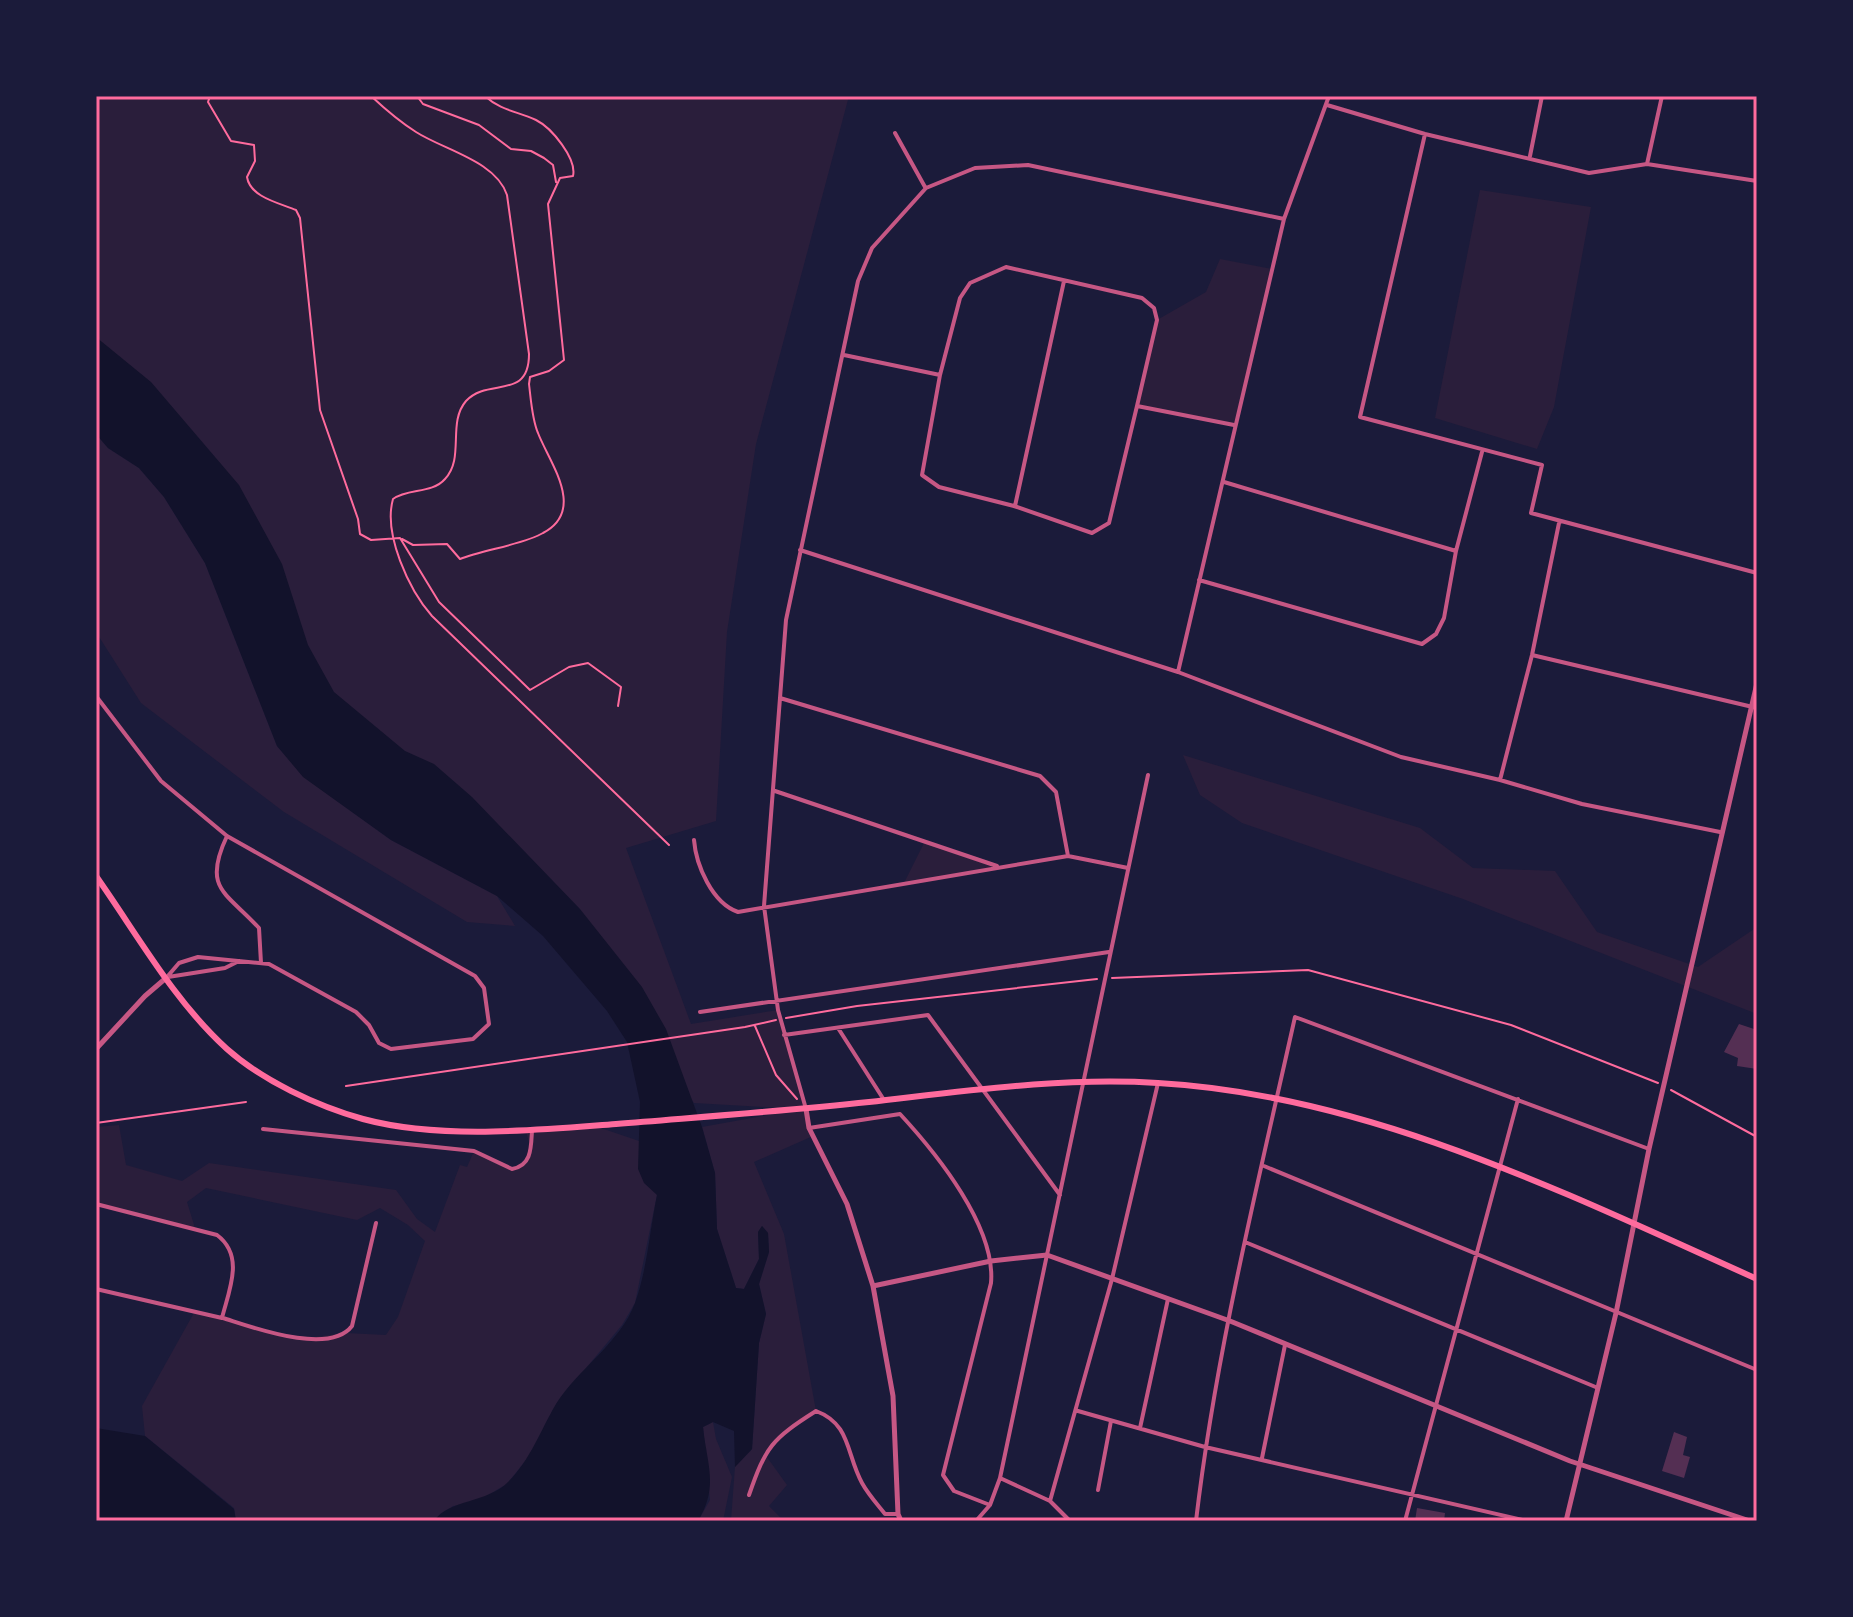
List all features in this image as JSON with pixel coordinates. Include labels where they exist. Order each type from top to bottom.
[{"type":"main road","points":[[96,876],[198,1019],[228,1050],[272,1079],[333,1109],[366,1120],[419,1127],[532,1130],[806,1109],[978,1087],[1084,1080],[1158,1083],[1277,1099],[1405,1133],[1500,1167],[1757,1279]]},
{"type":"street","points":[[1199,96],[1213,96]]},
{"type":"street","points":[[1178,672],[1284,219],[1329,96]]},
{"type":"street","points":[[1530,156],[1542,96]]},
{"type":"street","points":[[1647,164],[1662,96]]},
{"type":"street","points":[[1327,105],[1425,134],[1530,156],[1589,173],[1647,164],[1757,181]]},
{"type":"street","points":[[895,133],[926,188]]},
{"type":"street","points":[[1425,134],[1360,417],[1482,452],[1542,465],[1531,513],[1559,523],[1757,573]]},
{"type":"street","points":[[749,1495],[764,1454],[782,1433],[816,1411],[832,1417],[845,1433],[862,1483],[873,1499],[885,1514],[900,1518],[893,1396],[873,1286],[847,1204],[809,1128],[777,1003],[764,906],[786,620],[858,281],[872,248],[926,188],[975,168],[1028,165],[1284,219]]},
{"type":"street","points":[[1006,267],[1142,298],[1154,308],[1157,320],[1109,523],[1103,530],[1092,533],[1014,506],[939,487],[922,475],[940,375],[960,298],[970,283],[1006,267]]},
{"type":"street","points":[[1014,506],[1064,281]]},
{"type":"street","points":[[844,355],[940,375]]},
{"type":"street","points":[[1137,406],[1234,425]]},
{"type":"street","points":[[1199,580],[1422,644],[1436,634],[1444,618],[1456,551],[1482,452]]},
{"type":"street","points":[[1224,482],[1456,551]]},
{"type":"street","points":[[1500,780],[1532,655],[1559,523]]},
{"type":"street","points":[[800,550],[1178,672],[1401,757],[1500,780],[1582,804],[1720,832]]},
{"type":"street","points":[[1532,655],[1754,708]]},
{"type":"street","points":[[1566,1521],[1616,1313],[1649,1149],[1720,832],[1754,708],[1757,683]]},
{"type":"street","points":[[96,696],[161,781],[227,836],[467,970],[484,988],[489,1024],[473,1039],[385,1048],[356,1012],[277,967],[261,963],[191,959],[179,963],[96,1049]]},
{"type":"street","points":[[780,698],[1040,776],[1056,792],[1068,856]]},
{"type":"street","points":[[976,1521],[990,1505],[1000,1478],[1148,775]]},
{"type":"street","points":[[775,791],[999,866]]},
{"type":"street","points":[[227,836],[217,858],[217,881],[227,899],[259,928],[263,945],[261,963]]},
{"type":"street","points":[[694,840],[700,871],[727,909],[738,912],[1068,856],[1128,868]]},
{"type":"street","points":[[700,1012],[1111,952]]},
{"type":"street","points":[[167,977],[225,968],[239,961]]},
{"type":"street","points":[[784,1035],[928,1015],[1060,1195]]},
{"type":"street","points":[[1196,1521],[1205,1447],[1245,1241],[1295,1017],[1649,1149]]},
{"type":"street","points":[[837,1028],[884,1100]]},
{"type":"street","points":[[1050,1501],[1078,1411],[1158,1083]]},
{"type":"street","points":[[1405,1521],[1518,1099]]},
{"type":"street","points":[[809,1128],[900,1114],[976,1216],[991,1261],[991,1283],[943,1475],[954,1491],[990,1505]]},
{"type":"street","points":[[263,1129],[474,1151],[512,1169],[522,1167],[529,1158],[532,1130]]},
{"type":"street","points":[[1264,1166],[1757,1370]]},
{"type":"street","points":[[96,1204],[195,1228],[225,1240],[234,1262],[222,1318]]},
{"type":"street","points":[[96,1289],[222,1318],[280,1336],[332,1337],[346,1333],[352,1326],[376,1223]]},
{"type":"street","points":[[1245,1241],[1598,1388]]},
{"type":"street","points":[[873,1286],[991,1261],[1047,1255],[1230,1321],[1434,1408],[1580,1465],[1750,1521]]},
{"type":"street","points":[[1140,1428],[1168,1299]]},
{"type":"street","points":[[1262,1458],[1285,1345]]},
{"type":"street","points":[[1078,1411],[1205,1447],[1527,1521]]},
{"type":"street","points":[[1098,1490],[1111,1421]]},
{"type":"street","points":[[1000,1478],[1050,1501],[1070,1521]]},
{"type":"path","points":[[210,96],[208,102],[231,141],[254,145],[255,161],[247,177],[250,186],[263,197],[296,210],[300,218],[320,410],[358,519],[360,534],[371,540],[398,538],[413,545],[447,544],[460,559],[544,533],[560,514],[564,492],[559,474],[538,433],[529,384],[530,377],[557,367],[564,360],[566,350],[548,204],[556,183],[564,175],[575,175],[574,168],[549,131],[534,119],[501,109],[485,96]]},
{"type":"path","points":[[371,96],[415,131],[486,169],[505,187],[529,354],[528,370],[520,381],[479,393],[464,404],[457,426],[453,466],[445,480],[432,488],[393,499],[390,510],[407,584],[432,616],[669,845]]},
{"type":"path","points":[[417,96],[423,104],[479,125],[511,149],[531,151],[544,158],[553,165],[556,183]]},
{"type":"path","points":[[398,538],[439,602],[530,690],[569,667],[588,663],[621,687],[618,706]]},
{"type":"path","points":[[789,1017],[857,1006],[1105,978],[1308,970],[1511,1025],[1644,1077]]},
{"type":"path","points":[[346,1086],[774,1020]]},
{"type":"path","points":[[755,1025],[776,1075],[806,1109]]},
{"type":"path","points":[[1686,1097],[1757,1137]]},
{"type":"path","points":[[96,1123],[246,1102]]},
{"type":"shaded area","points":[[96,96],[849,96],[756,444],[727,632],[716,821],[626,848],[691,1024],[778,1010],[813,1136],[754,1162],[784,1234],[816,1411],[782,1433],[764,1453],[787,1485],[769,1506],[784,1521],[731,1521],[735,1467],[752,1449],[759,1343],[766,1314],[759,1284],[769,1252],[768,1233],[762,1226],[758,1232],[759,1259],[744,1289],[736,1288],[717,1229],[715,1173],[702,1127],[801,1109],[694,1103],[584,951],[351,757],[96,379]]},
{"type":"shaded area","points":[[1480,190],[1591,207],[1554,407],[1537,449],[1435,418]]},
{"type":"shaded area","points":[[1220,259],[1272,269],[1234,425],[1137,406],[1157,320],[1206,292]]},
{"type":"shaded area","points":[[96,337],[151,382],[239,485],[282,564],[308,645],[334,692],[405,751],[434,764],[472,797],[580,909],[642,987],[666,1029],[702,1127],[715,1173],[717,1229],[736,1288],[744,1289],[759,1259],[758,1232],[762,1226],[768,1233],[769,1252],[759,1284],[766,1314],[759,1343],[752,1449],[735,1467],[734,1431],[713,1422],[703,1427],[710,1486],[698,1521],[434,1521],[449,1509],[490,1494],[508,1482],[529,1454],[565,1391],[619,1331],[635,1303],[657,1195],[644,1183],[638,1169],[640,1102],[627,1042],[607,1011],[543,936],[497,896],[391,840],[303,777],[277,746],[205,563],[164,497],[139,468],[108,448],[96,434]]},
{"type":"shaded area","points":[[96,434],[108,448],[139,468],[164,497],[205,563],[277,746],[304,777],[391,840],[497,896],[515,926],[467,922],[284,812],[141,703],[96,632]]},
{"type":"shaded area","points":[[1183,755],[1420,828],[1473,868],[1555,871],[1597,932],[1698,967],[1757,927],[1757,1014],[1463,899],[1242,823],[1200,795]]},
{"type":"shaded area","points":[[925,841],[999,866],[904,883]]},
{"type":"shaded area","points":[[119,1125],[126,1165],[182,1181],[209,1163],[396,1190],[417,1219],[435,1232],[460,1165],[467,1167],[474,1151],[507,1169],[522,1167],[531,1150],[526,1131],[595,1126],[639,1141],[657,1195],[635,1303],[622,1325],[557,1403],[534,1450],[507,1484],[476,1502],[453,1506],[434,1521],[236,1521],[234,1508],[145,1436],[142,1406],[195,1311],[252,1328],[306,1338],[346,1333],[386,1335],[398,1317],[425,1241],[408,1225],[380,1208],[357,1220],[206,1188],[187,1202],[195,1228],[96,1204],[96,1127]]},
{"type":"shaded area","points":[[713,1422],[716,1439],[732,1477],[723,1521],[698,1521],[710,1500],[703,1427]]},
{"type":"shaded area","points":[[96,1428],[145,1436],[234,1509],[236,1521],[96,1521]]},
{"type":"building","points":[[1739,1024],[1757,1030],[1757,1069],[1737,1066],[1738,1058],[1724,1052]]},
{"type":"building","points":[[1674,1432],[1687,1437],[1683,1455],[1690,1457],[1684,1478],[1662,1471]]},
{"type":"building","points":[[1417,1508],[1445,1513],[1444,1521],[1415,1521]]}]
